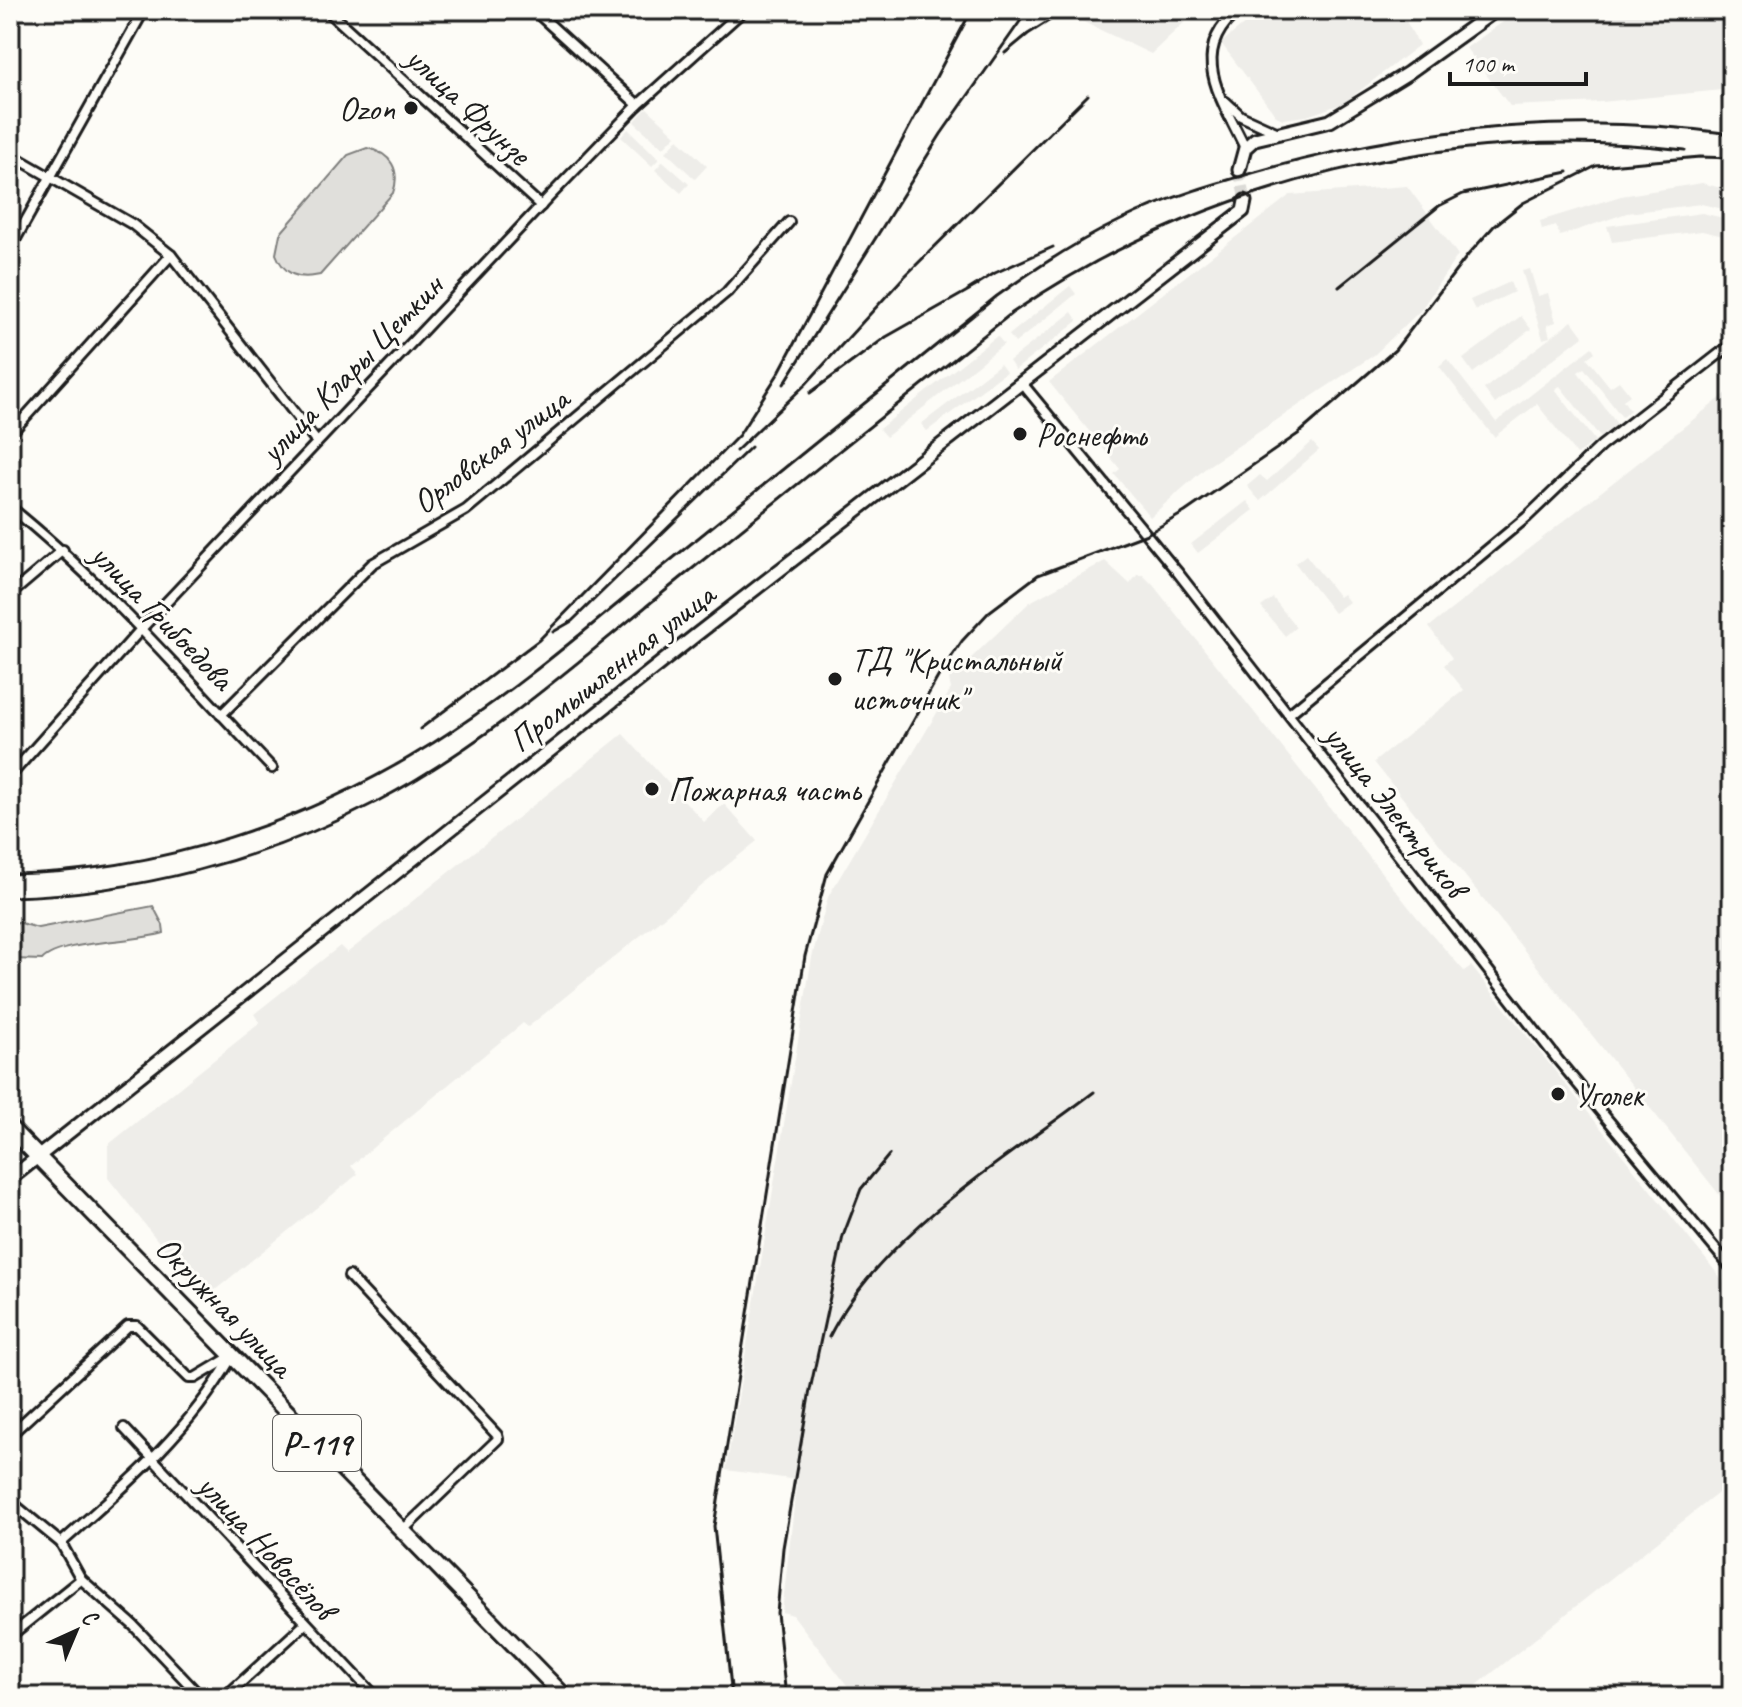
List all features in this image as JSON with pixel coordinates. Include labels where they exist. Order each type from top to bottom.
[{"type":"highway","name":"Окружная улица","points":[[10,1128],[565,1697]]},
{"type":"street","points":[[10,249],[49,174],[144,10]]},
{"type":"street","name":"улица Фрунзе","points":[[327,10],[541,206]]},
{"type":"street","points":[[534,10],[638,105]]},
{"type":"street","name":"улица Клары Цеткин","points":[[10,776],[13,764],[541,206],[638,105],[744,10]]},
{"type":"street","points":[[1239,10],[1223,22],[1213,39],[1210,61],[1217,90],[1245,148]]},
{"type":"street","points":[[1239,170],[1245,148],[1255,139],[1330,121],[1408,73],[1496,10]]},
{"type":"street","points":[[1217,90],[1241,116],[1276,132]]},
{"type":"street","points":[[10,154],[132,224],[171,255],[317,442]]},
{"type":"street","name":"Промышленная улица","points":[[10,1179],[1021,382],[1243,211],[1245,201]]},
{"type":"street","name":"Орловская улица","points":[[221,715],[372,564],[466,510],[727,292],[789,222]]},
{"type":"street","points":[[10,434],[171,255]]},
{"type":"street","points":[[1289,714],[1527,517],[1601,446],[1732,344]]},
{"type":"street","name":"улица Электриков","points":[[1021,382],[1289,714],[1558,1060],[1732,1269]]},
{"type":"street","name":"улица Грибоедова","points":[[10,507],[63,550],[143,627],[272,768]]},
{"type":"street","points":[[10,591],[17,589],[63,550]]},
{"type":"street","points":[[349,1276],[498,1439],[403,1530]]},
{"type":"street","points":[[10,1435],[128,1326],[137,1326],[189,1378],[195,1378],[232,1356]]},
{"type":"street","points":[[61,1543],[152,1462],[199,1411],[232,1356]]},
{"type":"street","name":"улица Новосёлов","points":[[124,1428],[152,1462],[376,1697]]},
{"type":"street","points":[[11,1504],[61,1543],[81,1579],[133,1625],[201,1697]]},
{"type":"street","points":[[10,1636],[81,1579]]},
{"type":"street","points":[[225,1697],[305,1624]]},
{"type":"shaded area","points":[[1071,10],[1215,10],[1206,17],[1193,14],[1151,54],[1071,16]]},
{"type":"shaded area","points":[[1262,10],[1400,10],[1419,45],[1344,103],[1307,116],[1283,119],[1276,116],[1221,43]]},
{"type":"shaded area","points":[[1520,10],[1732,10],[1732,89],[1602,102],[1510,106],[1466,48]]},
{"type":"shaded area","points":[[647,108],[676,135],[663,148],[634,122]]},
{"type":"shaded area","points":[[628,129],[659,159],[652,166],[621,137]]},
{"type":"shaded area","points":[[678,139],[707,166],[695,179],[666,152]]},
{"type":"shaded area","points":[[367,148],[382,154],[392,164],[396,177],[393,193],[320,275],[305,277],[288,271],[276,254],[280,234],[348,155]]},
{"type":"shaded area","points":[[663,161],[689,184],[681,193],[655,170]]},
{"type":"shaded area","points":[[1702,183],[1732,191],[1732,211],[1701,204],[1627,213],[1560,236],[1556,226],[1542,230],[1540,221],[1621,196]]},
{"type":"shaded area","points":[[1407,186],[1458,255],[1420,311],[1374,355],[1208,466],[1150,517],[1114,474],[1120,469],[1049,382],[1290,195]]},
{"type":"shaded area","points":[[1702,213],[1732,220],[1732,238],[1702,231],[1612,242],[1607,226]]},
{"type":"shaded area","points":[[1530,269],[1538,296],[1548,293],[1556,322],[1547,325],[1550,337],[1543,339],[1522,271]]},
{"type":"shaded area","points":[[1510,282],[1514,292],[1475,310],[1470,300]]},
{"type":"shaded area","points":[[1070,286],[1076,294],[1015,343],[1009,335]]},
{"type":"shaded area","points":[[1072,312],[1078,321],[1015,370],[1009,361]]},
{"type":"shaded area","points":[[1521,316],[1531,329],[1473,373],[1463,359]]},
{"type":"shaded area","points":[[1572,321],[1583,336],[1495,404],[1484,389]]},
{"type":"shaded area","points":[[997,336],[1004,344],[886,437],[879,429]]},
{"type":"shaded area","points":[[1592,347],[1595,352],[1587,358],[1610,387],[1619,381],[1630,395],[1623,400],[1630,410],[1622,417],[1584,368],[1578,372],[1617,424],[1600,437],[1560,386],[1555,389],[1595,441],[1577,455],[1537,404],[1494,437],[1439,366],[1447,359],[1496,422]]},
{"type":"shaded area","points":[[1000,364],[1006,372],[927,431],[921,424]]},
{"type":"shaded area","points":[[1732,389],[1732,1202],[1726,1195],[1722,1198],[1374,762],[1464,690],[1444,665],[1452,658],[1429,627]]},
{"type":"shaded area","points":[[1312,442],[1319,450],[1260,501],[1247,486],[1260,475],[1267,481]]},
{"type":"shaded area","points":[[1247,501],[1254,510],[1198,553],[1191,544]]},
{"type":"shaded area","points":[[1306,555],[1339,597],[1343,594],[1349,602],[1334,613],[1295,563]]},
{"type":"shaded area","points":[[1105,561],[1130,584],[1137,575],[1143,575],[1153,585],[1416,916],[1464,971],[1471,966],[1732,1292],[1732,1482],[1462,1697],[905,1697],[899,1689],[887,1697],[856,1697],[793,1615],[782,1612],[797,1480],[726,1470],[812,957],[828,897],[951,689],[949,679],[1030,602]]},
{"type":"shaded area","points":[[1273,598],[1296,627],[1285,636],[1261,607]]},
{"type":"shaded area","points":[[623,734],[704,822],[724,804],[757,841],[528,1027],[523,1023],[351,1166],[358,1174],[204,1299],[108,1178],[108,1145],[260,1023],[254,1014],[340,946],[347,953]]},
{"type":"shaded area","points":[[153,906],[164,933],[80,945],[42,960],[13,959],[10,963],[10,931],[17,922],[38,928]]},
{"type":"tunnel","points":[[1239,170],[1245,201]]},
{"type":"railway","points":[[784,384],[941,134],[1028,10]]},
{"type":"railway","points":[[1005,53],[1066,10]]},
{"type":"railway","points":[[420,729],[539,640],[739,435],[778,374],[969,15]]},
{"type":"railway","points":[[736,451],[806,384],[902,279],[1088,95]]},
{"type":"railway","points":[[10,874],[121,864],[176,853],[230,837],[335,797],[433,743],[498,699],[560,651],[997,296],[1073,246],[1157,204],[1270,168],[1384,142],[1442,133],[1499,127],[1615,124],[1732,134]]},
{"type":"railway","points":[[10,897],[104,889],[151,881],[244,857],[334,823],[418,779],[537,695],[1012,313],[1087,267],[1166,227],[1249,196],[1334,171],[1421,154],[1509,145],[1597,144],[1685,150]]},
{"type":"railway","points":[[732,1697],[714,1526],[805,956],[827,874],[938,677],[962,641],[989,612],[1038,575],[1147,534],[1185,512],[1298,434],[1395,350],[1468,255],[1494,226],[1523,203],[1596,166],[1700,157],[1732,158]]},
{"type":"railway","points":[[1339,287],[1439,206],[1463,194],[1568,172]]},
{"type":"railway","points":[[968,290],[995,273],[1053,247]]},
{"type":"railway","points":[[810,393],[886,337],[978,285]]},
{"type":"railway","points":[[553,632],[572,621],[751,447]]},
{"type":"railway","points":[[829,1337],[852,1300],[912,1232],[984,1173],[1094,1092]]},
{"type":"railway","points":[[786,1697],[777,1613],[783,1548],[810,1390],[843,1236],[861,1189],[889,1155]]},
{"type":"place","name":"Ozon","points":[[411,108]]},
{"type":"place","name":"Роснефть","points":[[1020,434]]},
{"type":"place","name":"ТД \"Кристальный источник\"","points":[[835,679]]},
{"type":"place","name":"Пожарная часть","points":[[652,789]]},
{"type":"place","name":"Уголек","points":[[1558,1094]]}]
